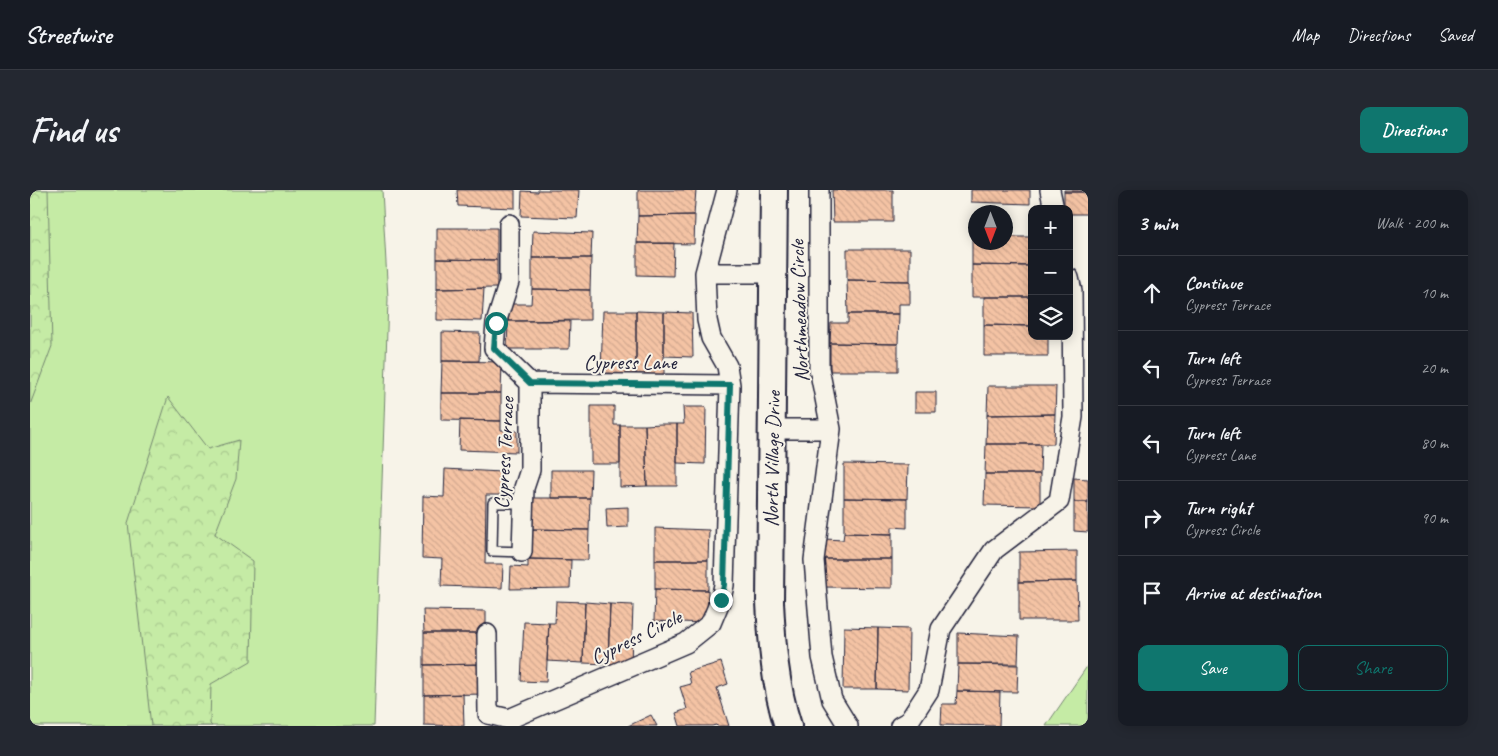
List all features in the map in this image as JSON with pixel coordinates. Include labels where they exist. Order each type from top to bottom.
[{"type":"street","name":"Cypress Circle","points":[[487,634],[488,714],[509,720],[686,643],[711,623],[721,600],[724,585],[730,385],[727,366],[711,338],[707,320],[705,273],[727,190]]},
{"type":"street","name":"North Village Drive","points":[[774,190],[770,602],[772,638],[779,686],[788,726]]},
{"type":"street","name":"Northmeadow Circle","points":[[819,190],[819,368],[831,429],[814,560],[822,657],[832,700],[848,726]]},
{"type":"street","points":[[1050,190],[1053,205]]},
{"type":"street","name":"Cypress Terrace","points":[[509,224],[509,282],[496,323],[494,348],[530,383],[530,470],[524,488],[522,552]]},
{"type":"street","points":[[705,273],[773,273]]},
{"type":"street","points":[[900,726],[909,720],[929,690],[942,629],[994,550],[1059,501],[1073,417],[1072,295]]},
{"type":"street","name":"Cypress Lane","points":[[530,383],[730,385]]},
{"type":"street","points":[[772,429],[831,429]]},
{"type":"lane","points":[[522,552],[492,552],[493,503],[524,504]]},
{"type":"green space","points":[[30,190],[382,190],[388,299],[374,726],[30,726]]},
{"type":"green space","points":[[30,190],[48,190],[52,346],[30,405]]},
{"type":"green space","points":[[168,397],[208,449],[239,440],[236,479],[215,534],[253,561],[251,661],[211,684],[210,724],[212,726],[151,726],[128,523]]},
{"type":"green space","points":[[1088,665],[1088,726],[1046,726]]},
{"type":"building","points":[[457,190],[515,190],[515,208],[458,206]]},
{"type":"building","points":[[538,190],[579,190],[577,218],[521,216],[522,191],[538,192]]},
{"type":"building","points":[[638,190],[696,190],[694,215],[638,216]]},
{"type":"building","points":[[832,190],[893,190],[893,222],[833,222]]},
{"type":"building","points":[[971,190],[1030,190],[1030,204],[971,202]]},
{"type":"building","points":[[1064,190],[1088,190],[1088,192],[1064,192]]},
{"type":"building","points":[[1064,192],[1088,192],[1088,214],[1073,214],[1073,205],[1064,205]]},
{"type":"building","points":[[695,215],[694,244],[637,243],[638,216]]},
{"type":"building","points":[[437,228],[497,228],[497,260],[437,259]]},
{"type":"building","points":[[533,231],[592,233],[591,258],[532,258]]},
{"type":"building","points":[[1013,237],[1028,237],[1028,266],[972,265],[972,250],[1013,250]]},
{"type":"building","points":[[637,243],[674,243],[673,276],[637,275]]},
{"type":"building","points":[[847,249],[910,249],[910,281],[847,280]]},
{"type":"building","points":[[532,258],[591,258],[590,290],[532,289]]},
{"type":"building","points":[[437,259],[497,260],[497,288],[437,289]]},
{"type":"building","points":[[972,265],[1028,266],[1028,297],[972,297]]},
{"type":"building","points":[[847,280],[910,281],[910,304],[899,304],[899,314],[848,314]]},
{"type":"building","points":[[484,288],[482,321],[437,320],[437,289]]},
{"type":"building","points":[[532,289],[590,290],[590,320],[508,321],[509,304],[531,304]]},
{"type":"building","points":[[984,297],[1028,297],[1028,326],[984,325]]},
{"type":"building","points":[[603,311],[636,311],[636,374],[601,373]]},
{"type":"building","points":[[636,311],[664,312],[664,375],[636,374]]},
{"type":"building","points":[[664,312],[692,313],[693,357],[664,356]]},
{"type":"building","points":[[848,314],[899,314],[898,344],[830,343],[831,323],[848,323]]},
{"type":"building","points":[[508,321],[570,321],[569,349],[507,349]]},
{"type":"building","points":[[984,325],[1028,326],[1028,340],[1048,340],[1048,356],[984,356]]},
{"type":"building","points":[[442,332],[480,333],[479,361],[442,361]]},
{"type":"building","points":[[830,343],[898,344],[898,371],[830,371]]},
{"type":"building","points":[[442,361],[502,362],[501,393],[441,393]]},
{"type":"building","points":[[988,386],[1056,386],[1055,414],[987,415]]},
{"type":"building","points":[[915,392],[936,392],[936,412],[915,412]]},
{"type":"building","points":[[441,393],[501,393],[501,421],[441,420]]},
{"type":"building","points":[[591,406],[614,406],[614,425],[620,425],[620,464],[591,464]]},
{"type":"building","points":[[683,407],[706,407],[705,464],[677,463],[677,424],[684,424]]},
{"type":"building","points":[[1055,414],[1054,444],[986,444],[987,415]]},
{"type":"building","points":[[460,420],[501,421],[501,430],[517,431],[517,452],[459,450]]},
{"type":"building","points":[[677,424],[677,486],[647,486],[645,425]]},
{"type":"building","points":[[620,425],[645,425],[647,486],[620,487]]},
{"type":"building","points":[[986,444],[1041,444],[1040,474],[985,474]]},
{"type":"building","points":[[844,464],[908,465],[907,499],[844,498]]},
{"type":"building","points":[[445,469],[501,472],[501,495],[486,495],[485,564],[503,564],[502,588],[441,586],[442,559],[422,558],[423,496],[444,497]]},
{"type":"building","points":[[551,470],[591,470],[590,498],[551,498]]},
{"type":"building","points":[[985,474],[1040,474],[1040,506],[984,505]]},
{"type":"building","points":[[1074,478],[1088,479],[1088,502],[1074,502]]},
{"type":"building","points":[[529,498],[590,498],[589,530],[529,529]]},
{"type":"building","points":[[844,498],[907,499],[907,528],[892,527],[892,534],[844,533]]},
{"type":"building","points":[[1074,502],[1088,502],[1088,532],[1074,531]]},
{"type":"building","points":[[628,507],[628,527],[607,528],[606,508]]},
{"type":"building","points":[[655,528],[709,530],[708,560],[655,560]]},
{"type":"building","points":[[529,529],[589,530],[588,560],[528,559]]},
{"type":"building","points":[[844,533],[892,534],[892,559],[824,559],[825,539],[843,540]]},
{"type":"building","points":[[1077,551],[1077,581],[1019,582],[1019,552]]},
{"type":"building","points":[[528,559],[571,560],[570,588],[510,589],[511,566],[528,567]]},
{"type":"building","points":[[824,559],[892,559],[892,588],[823,587]]},
{"type":"building","points":[[655,560],[708,560],[708,590],[655,589]]},
{"type":"building","points":[[1077,581],[1078,620],[1019,620],[1019,582]]},
{"type":"building","points":[[655,589],[708,590],[707,623],[654,621]]},
{"type":"building","points":[[556,601],[585,602],[583,663],[547,661],[549,623],[555,623]]},
{"type":"building","points":[[585,602],[610,604],[608,664],[583,663]]},
{"type":"building","points":[[610,604],[633,605],[631,664],[608,664]]},
{"type":"building","points":[[423,610],[486,611],[486,633],[424,633]]},
{"type":"building","points":[[524,622],[549,623],[546,682],[521,681]]},
{"type":"building","points":[[844,627],[878,628],[877,689],[843,689]]},
{"type":"building","points":[[878,628],[909,629],[908,690],[877,689]]},
{"type":"building","points":[[424,633],[486,633],[486,664],[424,665]]},
{"type":"building","points":[[958,633],[1019,636],[1018,664],[958,664]]},
{"type":"building","points":[[721,662],[728,684],[717,688],[729,726],[680,726],[676,713],[687,709],[680,687],[691,684],[688,672]]},
{"type":"building","points":[[486,664],[487,694],[424,695],[424,665]]},
{"type":"building","points":[[958,664],[1018,665],[1017,692],[957,691]]},
{"type":"building","points":[[957,691],[1000,692],[999,726],[941,725],[942,704],[956,704]]},
{"type":"building","points":[[463,694],[464,726],[424,725],[424,695]]},
{"type":"building","points":[[651,715],[657,726],[628,726]]},
{"type":"route","points":[[496,323],[494,348],[506,362],[530,383],[730,385],[724,585],[721,600]]}]
